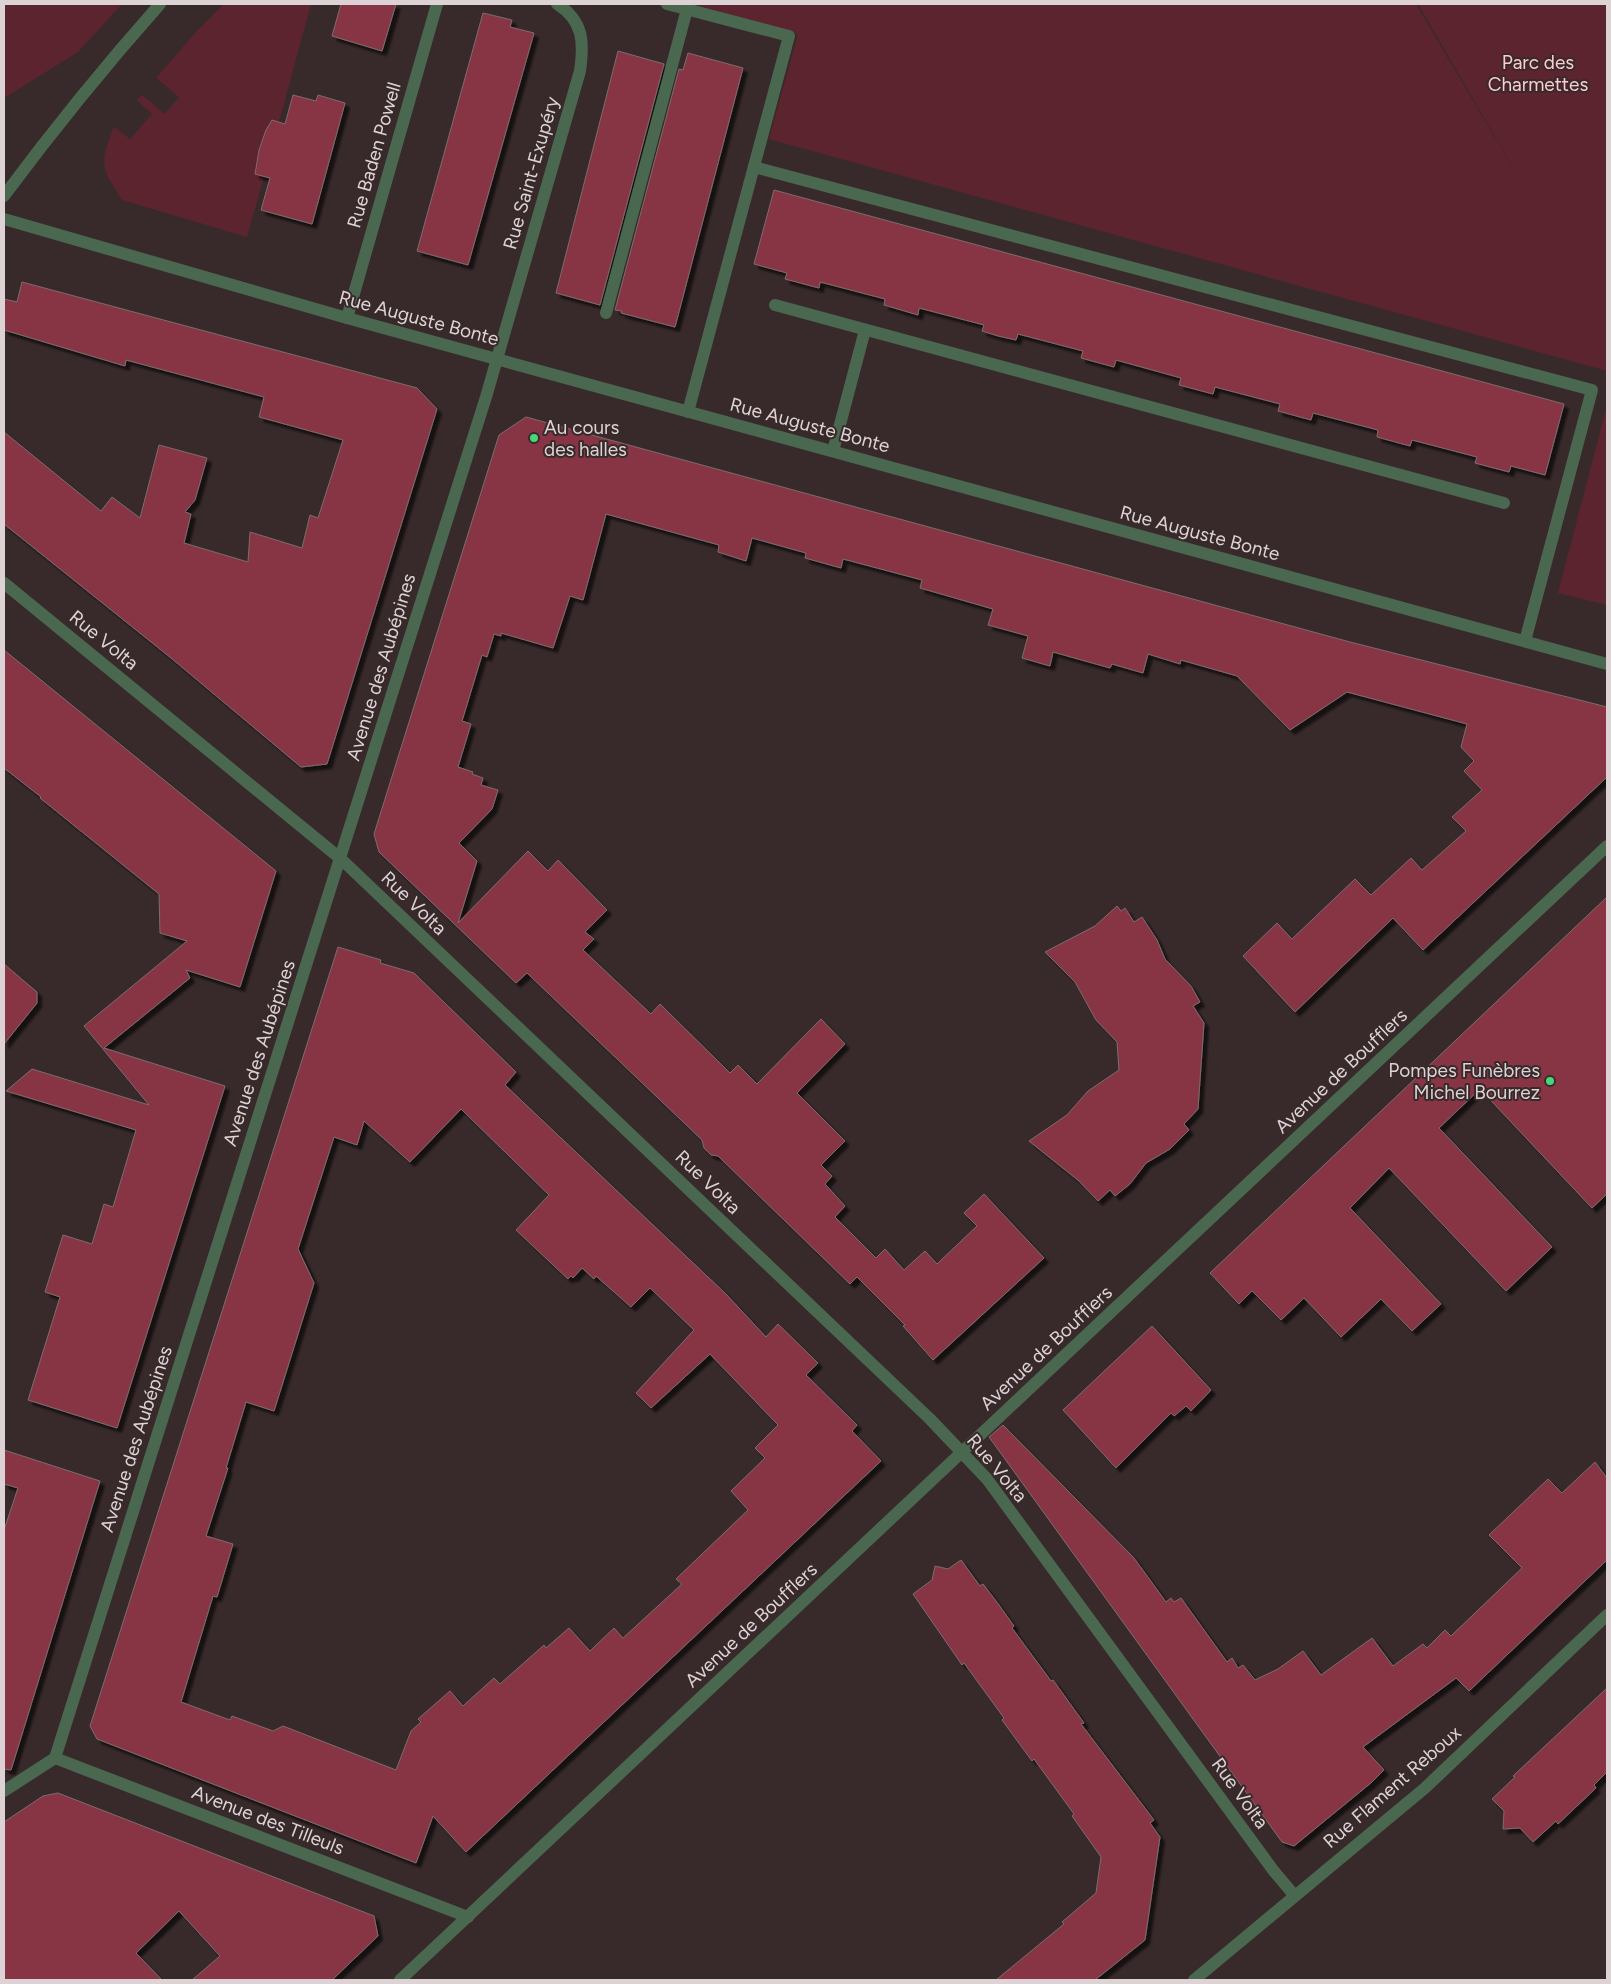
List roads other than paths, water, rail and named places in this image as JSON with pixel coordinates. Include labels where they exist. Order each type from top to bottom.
[{"type":"street","points":[[4,196],[41,145],[120,49],[160,4]]},
{"type":"street","name":"Rue Baden Powell","points":[[347,318],[437,4]]},
{"type":"street","name":"Rue Saint-Exupéry","points":[[496,359],[580,71],[583,52],[582,35],[576,22],[564,8],[557,4]]},
{"type":"street","points":[[666,4],[789,36],[688,412]]},
{"type":"street","points":[[606,313],[687,9]]},
{"type":"street","points":[[754,167],[1592,390],[1524,641]]},
{"type":"street","name":"Rue Auguste Bonte","points":[[4,219],[347,318],[1607,664]]},
{"type":"street","points":[[775,306],[1504,503]]},
{"type":"street","points":[[833,451],[865,330]]},
{"type":"street","name":"Avenue des Aubépines","points":[[55,1758],[483,407],[496,359]]},
{"type":"street","name":"Rue Volta","points":[[4,582],[340,859],[930,1419],[987,1479],[1273,1870],[1294,1895]]},
{"type":"street","name":"Avenue de Boufflers","points":[[400,1980],[1607,846]]},
{"type":"street","name":"Rue Flament Reboux","points":[[1194,1980],[1425,1788],[1607,1615]]},
{"type":"street","points":[[4,1791],[55,1758]]},
{"type":"street","name":"Avenue des Tilleuls","points":[[55,1758],[468,1917]]},
{"type":"place","name":"Au cours des halles","points":[[534,438]]},
{"type":"place","name":"Pompes Funèbres Michel Bourrez","points":[[1550,1081]]},
{"type":"park label","name":"Parc des Charmettes","points":[[1538,73]]}]
